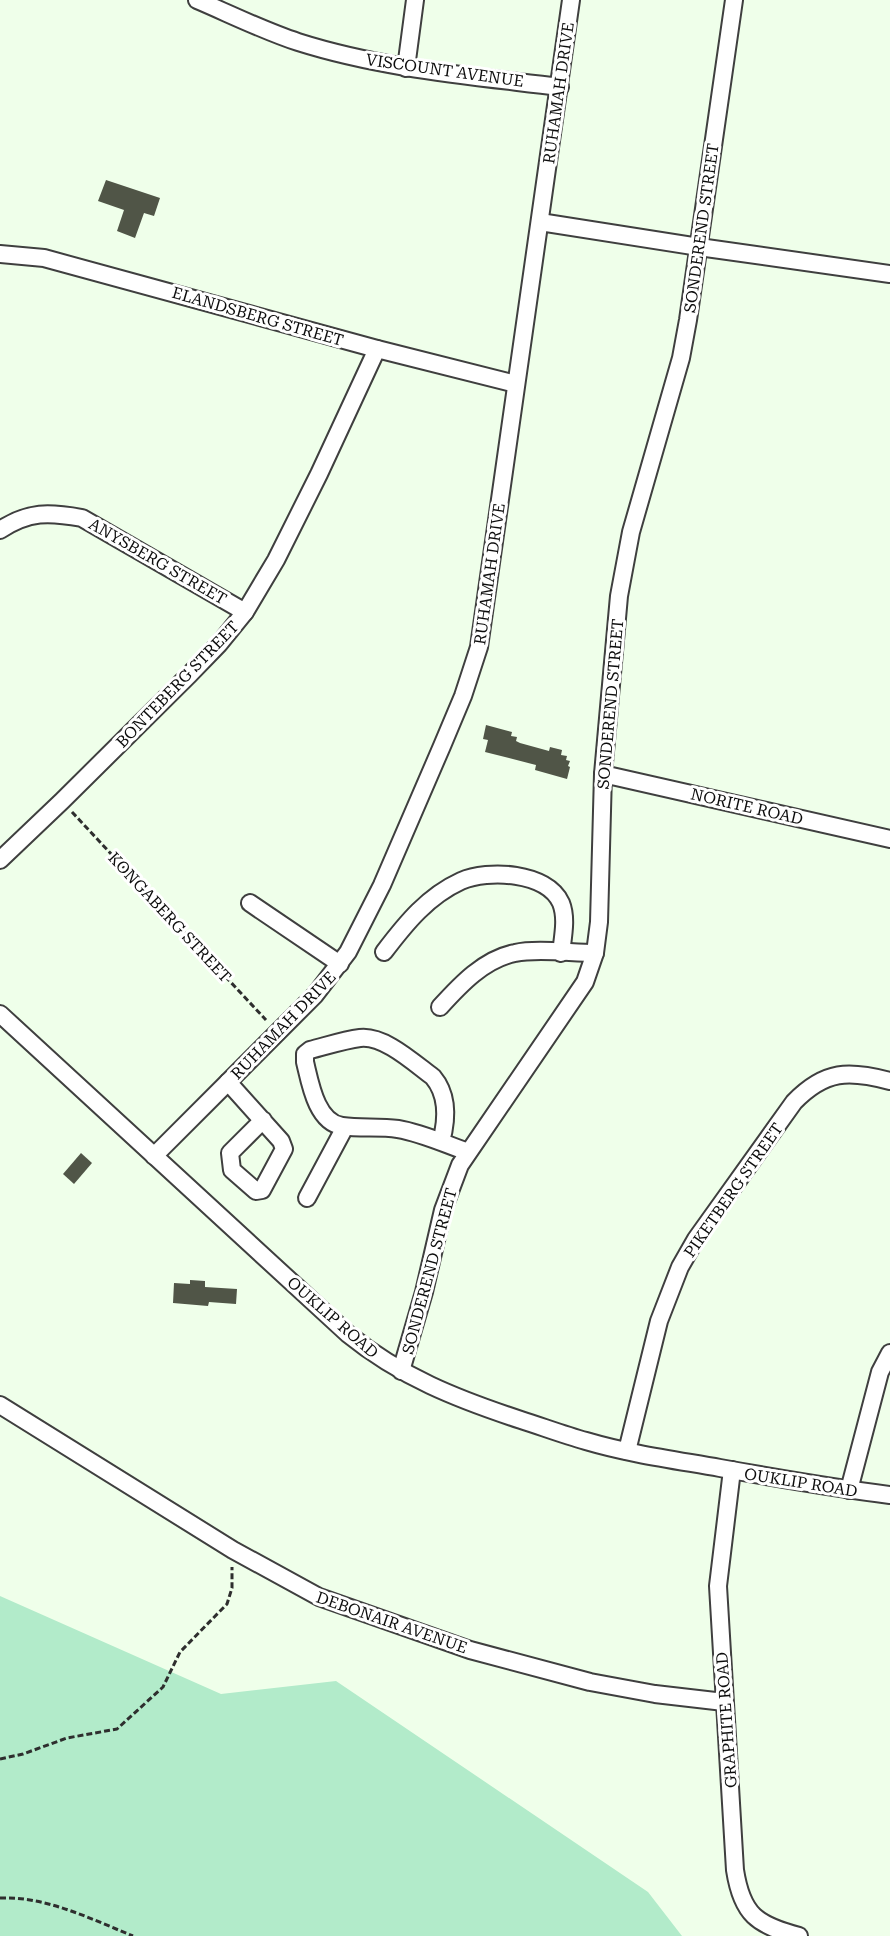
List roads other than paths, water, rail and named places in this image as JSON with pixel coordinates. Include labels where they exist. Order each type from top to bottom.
[{"type":"street","name":"VISCOUNT AVENUE","points":[[197,0],[297,42],[364,59],[406,68],[560,87]]},
{"type":"street","points":[[406,68],[415,0]]},
{"type":"street","name":"RUHAMAH DRIVE","points":[[154,1156],[315,995],[340,963],[357,936],[382,885],[463,696],[479,647],[571,0]]},
{"type":"street","name":"SONDEREND STREET","points":[[401,1371],[451,1185],[468,1152],[585,981],[595,954],[599,922],[603,774],[620,596],[631,532],[681,358],[734,0]]},
{"type":"street","points":[[540,222],[890,274]]},
{"type":"street","name":"ELANDSBERG STREET","points":[[0,254],[44,258],[377,349],[516,384]]},
{"type":"street","name":"BONTEBERG STREET","points":[[0,860],[219,644],[245,612],[276,560],[377,349]]},
{"type":"street","name":"ANYSBERG STREET","points":[[0,530],[20,519],[43,514],[51,513],[82,518],[245,612]]},
{"type":"street","name":"NORITE ROAD","points":[[603,774],[890,839]]},
{"type":"street","points":[[384,952],[407,921],[433,898],[473,877],[503,873],[536,881],[554,893],[563,911],[561,953]]},
{"type":"street","points":[[250,903],[340,963]]},
{"type":"street","points":[[440,1008],[484,966],[515,952],[595,954]]},
{"type":"street","name":"OUKLIP ROAD","points":[[0,1014],[348,1334],[401,1371],[438,1390],[476,1405],[587,1441],[627,1451],[732,1470],[890,1495]]},
{"type":"street","points":[[441,1142],[447,1114],[443,1094],[437,1082],[386,1043],[371,1038],[359,1038],[310,1050],[305,1054],[305,1062],[318,1106],[335,1124],[345,1127],[398,1129],[468,1152]]},
{"type":"street","name":"PIKETBERG STREET","points":[[627,1451],[659,1321],[680,1268],[696,1239],[801,1094],[820,1080],[833,1076],[850,1074],[872,1076],[890,1081]]},
{"type":"street","points":[[228,1082],[263,1120]]},
{"type":"street","points":[[307,1198],[345,1127]]},
{"type":"street","points":[[849,1490],[880,1372],[890,1353]]},
{"type":"street","name":"DEBONAIR AVENUE","points":[[0,1405],[233,1550],[319,1597],[470,1650],[614,1687],[724,1702]]},
{"type":"street","name":"GRAPHITE ROAD","points":[[732,1470],[718,1586],[735,1870],[740,1896],[753,1915],[764,1924],[777,1930],[799,1936]]}]
